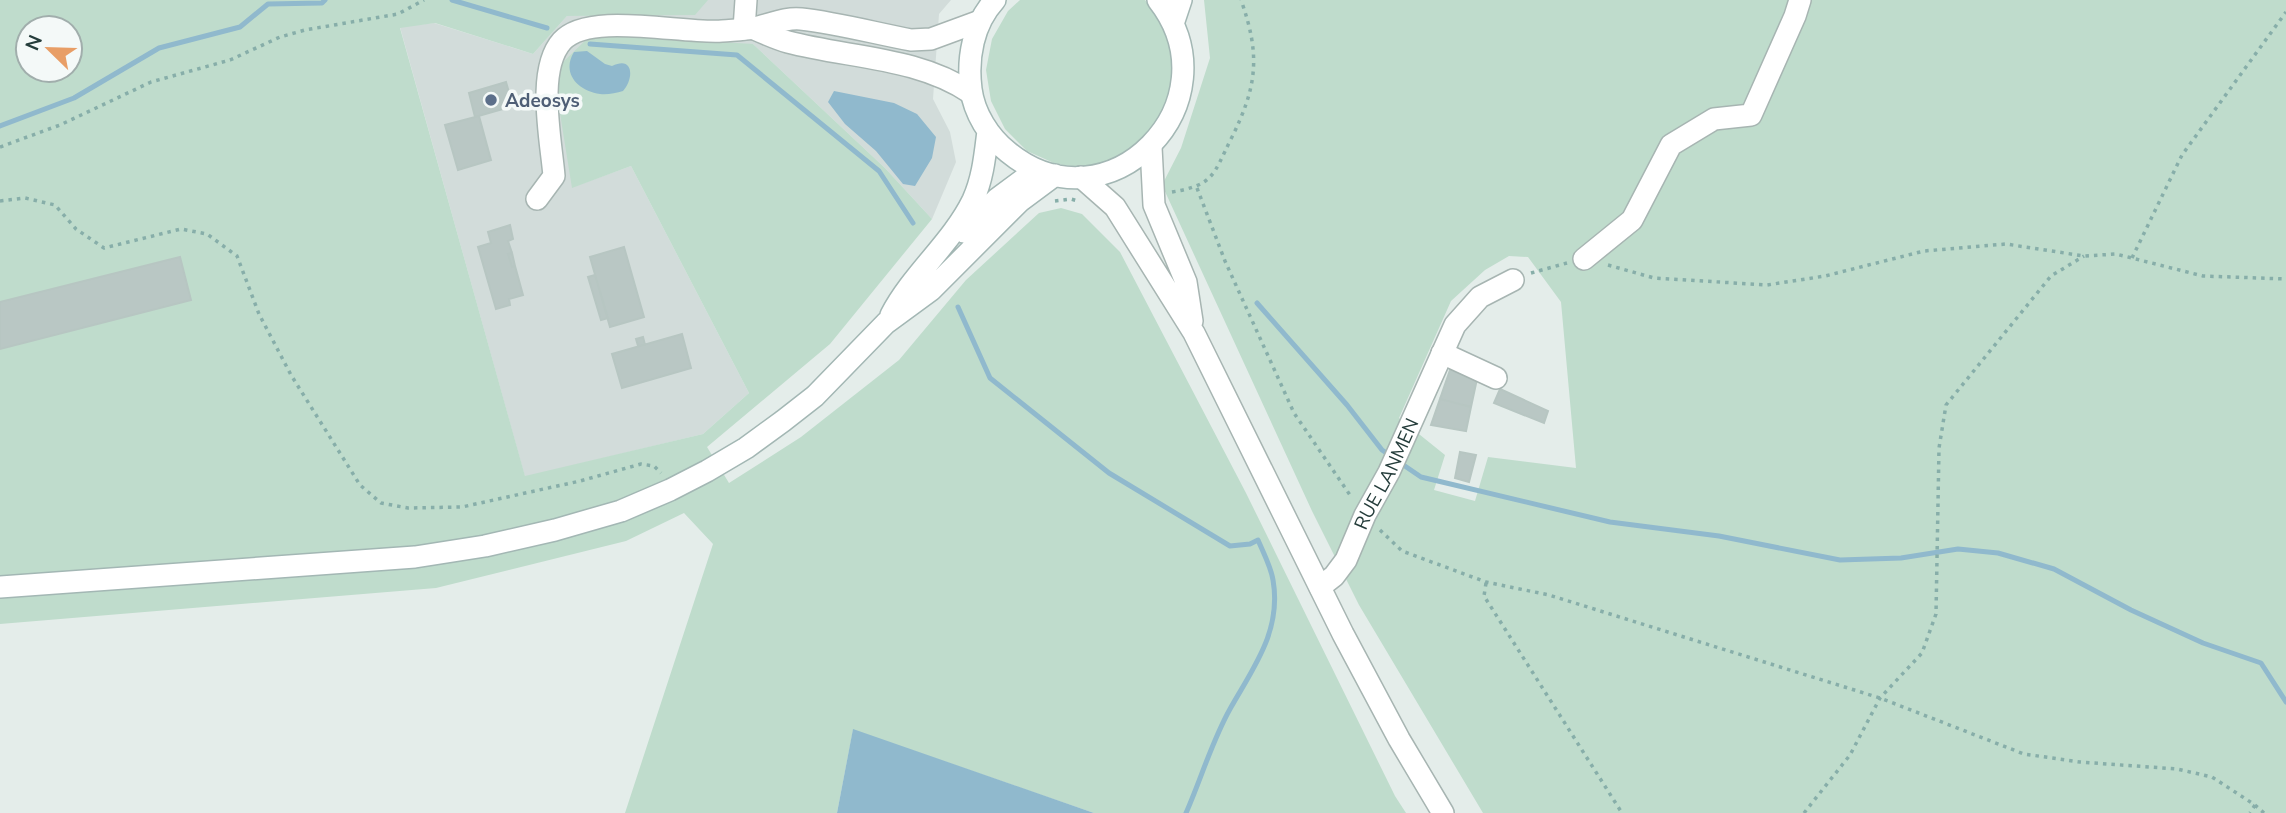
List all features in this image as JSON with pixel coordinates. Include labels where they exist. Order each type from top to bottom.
[{"type":"street","points":[[746,0],[748,29]]},
{"type":"street","points":[[995,0],[980,21],[970,56],[971,93],[978,113],[1001,147],[1017,160],[1045,172],[1081,177],[1106,173],[1130,163],[1151,147],[1167,126],[1178,102],[1184,76],[1182,49],[1173,24],[1158,0]]},
{"type":"street","points":[[1173,24],[1181,0]]},
{"type":"street","points":[[1584,259],[1632,219],[1671,145],[1714,119],[1751,115],[1800,0]]},
{"type":"street","points":[[537,199],[554,176],[548,103],[551,63],[558,47],[570,33],[588,26],[621,25],[699,32],[748,29],[798,18],[923,41],[980,21]]},
{"type":"street","points":[[748,29],[786,42],[929,71],[956,82],[971,93]]},
{"type":"street","points":[[887,323],[900,298],[961,221],[983,172],[988,131]]},
{"type":"street","points":[[1151,147],[1154,205],[1186,282],[1194,333]]},
{"type":"street","points":[[0,587],[415,557],[485,546],[621,511],[670,490],[746,448],[783,421],[831,381],[887,323],[931,290],[1020,201],[1045,172]]},
{"type":"street","points":[[1081,177],[1115,206],[1194,333],[1399,740],[1443,813]]},
{"type":"street","name":"RUE LANMEN","points":[[1320,587],[1334,576],[1346,560],[1455,325],[1480,297],[1513,280]]},
{"type":"street","points":[[1442,353],[1496,377]]},
{"type":"path","points":[[1164,194],[1197,188],[1211,178],[1244,113],[1253,84],[1254,56],[1250,26],[1241,0]]},
{"type":"path","points":[[0,147],[60,125],[151,82],[230,60],[281,37],[305,30],[398,14],[422,1]]},
{"type":"path","points":[[2132,258],[2182,155],[2286,12]]},
{"type":"path","points":[[1197,188],[1225,261],[1294,413],[1365,515],[1402,551],[1486,582],[1549,595],[1880,698],[2024,754],[2080,762],[2177,769],[2212,777],[2264,813]]},
{"type":"path","points":[[0,201],[25,198],[55,205],[76,229],[104,248],[181,229],[207,234],[237,256],[259,314],[291,375],[360,485],[381,503],[408,508],[462,507],[580,481],[641,464],[654,466],[662,474],[670,490]]},
{"type":"path","points":[[1052,201],[1071,199],[1083,203]]},
{"type":"path","points":[[1513,280],[1584,259],[1654,278],[1767,285],[1825,276],[1924,251],[2006,244],[2084,256],[2116,254],[2203,276],[2286,279]]},
{"type":"path","points":[[1804,813],[1850,755],[1880,698],[1922,653],[1936,614],[1939,448],[1946,405],[2051,276],[2084,256]]},
{"type":"path","points":[[1486,582],[1484,596],[1622,813]]},
{"type":"path","points":[[2250,813],[2255,805]]},
{"type":"shaded area","points":[[617,0],[951,0],[939,14],[933,99],[950,132],[956,162],[932,219],[885,168],[753,44],[573,187],[631,166],[749,393],[703,434],[525,477],[400,27],[434,23],[533,54],[567,16],[627,14]]},
{"type":"green space","points":[[0,0],[708,0],[695,15],[567,16],[533,54],[435,23],[400,28],[525,476],[703,434],[749,393],[631,166],[572,188],[557,95],[561,64],[592,34],[753,44],[885,168],[932,219],[830,344],[707,447],[729,483],[801,437],[899,360],[966,280],[1039,213],[1061,208],[1082,214],[1120,252],[1246,493],[1395,796],[1406,813],[1094,813],[853,730],[837,813],[625,813],[713,544],[684,513],[626,541],[436,588],[0,624]]},
{"type":"green space","points":[[1020,0],[1145,0],[1166,26],[1176,56],[1166,118],[1119,160],[1088,168],[1056,164],[1027,151],[1005,129],[991,101],[986,70],[992,39],[1008,11]]},
{"type":"green space","points":[[1204,0],[2286,0],[2286,813],[1483,813],[1359,605],[1312,511],[1162,185],[1181,148],[1210,58]],"holes":[[[1509,256],[1528,257],[1561,302],[1576,468],[1488,457],[1475,501],[1434,490],[1445,455],[1399,418],[1451,301],[1485,270]]]},
{"type":"water","points":[[587,51],[605,64],[612,66],[619,63],[628,66],[629,80],[623,91],[600,94],[585,89],[574,80],[569,67],[570,60],[574,52]]},
{"type":"water","points":[[834,91],[894,103],[917,114],[936,137],[932,158],[915,186],[903,184],[876,151],[845,124],[828,102]]},
{"type":"water","points":[[853,729],[1094,813],[837,813]]},
{"type":"building","name":"Adeosys","points":[[506,82],[513,106],[475,117],[469,93]]},
{"type":"building","points":[[479,116],[491,160],[458,170],[445,125]]},
{"type":"building","points":[[510,225],[513,239],[508,241],[512,253],[508,254],[512,267],[515,266],[523,295],[509,299],[510,305],[496,309],[478,247],[491,243],[488,232]]},
{"type":"building","points":[[624,247],[644,317],[610,327],[590,257]]},
{"type":"building","points":[[512,253],[515,266],[512,267],[508,254]]},
{"type":"building","points":[[180,257],[191,300],[0,349],[0,302]]},
{"type":"building","points":[[595,275],[608,318],[601,320],[588,277]]},
{"type":"building","points":[[682,334],[691,368],[622,388],[612,354]]},
{"type":"building","points":[[643,337],[645,345],[638,346],[636,339]]},
{"type":"building","points":[[1450,370],[1477,379],[1471,407],[1440,399]]},
{"type":"building","points":[[1500,389],[1548,411],[1544,423],[1494,403]]},
{"type":"building","points":[[1440,399],[1471,407],[1466,431],[1431,425]]},
{"type":"building","points":[[1460,452],[1476,455],[1469,482],[1455,478]]},
{"type":"waterway","points":[[0,126],[74,98],[159,48],[240,27],[268,4],[322,3],[325,0]]},
{"type":"waterway","points":[[452,0],[547,28]]},
{"type":"waterway","points":[[590,44],[737,55],[879,171],[913,223]]},
{"type":"waterway","points":[[1257,303],[1347,405],[1382,450],[1391,456]]},
{"type":"waterway","points":[[958,307],[990,378],[1109,473],[1230,546],[1250,544],[1258,540],[1273,580],[1275,599],[1269,632],[1264,648],[1218,734],[1186,813]]},
{"type":"waterway","points":[[1399,462],[1421,477],[1610,522],[1719,536],[1840,560],[1901,558],[1958,549],[1998,553],[2054,569],[2131,610],[2203,643],[2261,663],[2286,702]]},
{"type":"place","name":"Adeosys","points":[[491,100]]}]
